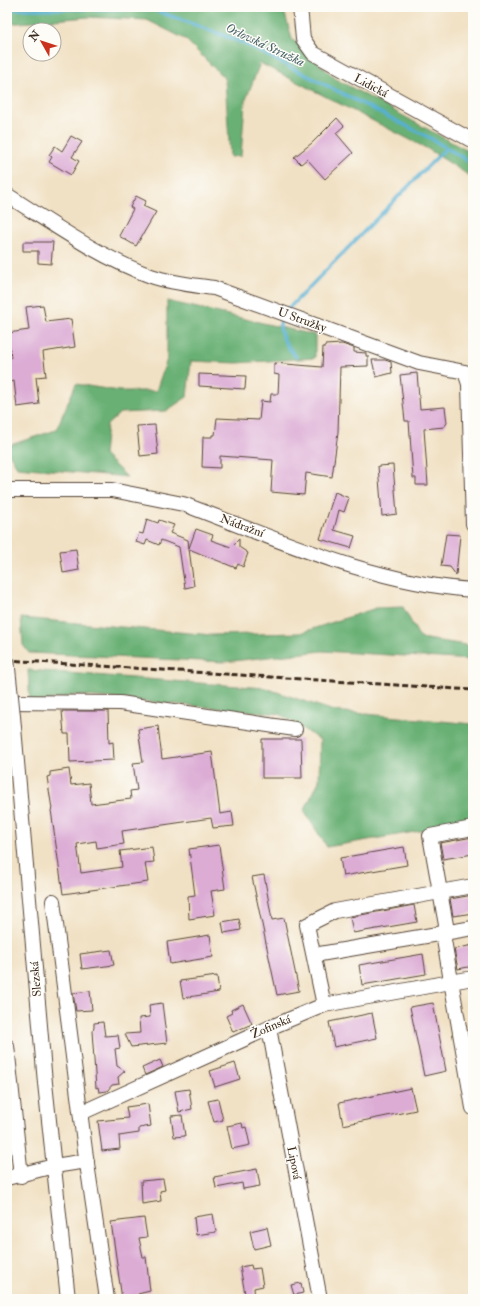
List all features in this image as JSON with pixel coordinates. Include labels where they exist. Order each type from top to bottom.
[{"type":"street","name":"Lidická","points":[[300,7],[302,39],[313,53],[473,141]]},
{"type":"street","name":"U Stružky","points":[[7,196],[96,251],[151,276],[178,283],[214,288],[419,363],[465,372],[469,384],[473,524]]},
{"type":"street","name":"Nádražní","points":[[7,490],[105,490],[157,498],[183,504],[382,576],[448,588],[473,590]]},
{"type":"street","name":"Slezská","points":[[7,659],[54,1166],[68,1299]]},
{"type":"street","points":[[7,702],[120,703],[295,729]]},
{"type":"street","points":[[473,828],[430,836],[446,925],[444,940],[473,1108]]},
{"type":"street","points":[[324,1005],[307,925],[335,912],[473,886]]},
{"type":"street","points":[[53,901],[87,1161],[107,1299]]},
{"type":"street","points":[[314,955],[473,928]]},
{"type":"street","name":"Žofinská","points":[[81,1113],[269,1028],[324,1005],[473,978]]},
{"type":"street","name":"Lipová","points":[[269,1028],[320,1299]]},
{"type":"street","points":[[7,1046],[10,1112],[21,1176]]},
{"type":"street","points":[[7,1178],[21,1176],[54,1166],[87,1161]]},
{"type":"green space","points":[[7,7],[283,7],[292,39],[336,79],[473,154],[473,178],[428,149],[260,63],[245,102],[241,156],[230,157],[225,79],[185,39],[147,20],[88,17],[7,24]]},
{"type":"green space","points":[[167,301],[315,335],[315,358],[237,363],[191,361],[187,397],[166,411],[120,413],[107,425],[104,455],[127,477],[17,467],[7,450],[7,446],[56,430],[76,384],[119,391],[156,391],[167,359]]},
{"type":"green space","points":[[403,607],[420,638],[473,646],[473,660],[322,651],[224,662],[29,653],[23,645],[21,618],[212,635],[300,633],[376,608]]},
{"type":"green space","points":[[28,670],[265,688],[334,711],[473,724],[473,822],[327,847],[304,811],[319,781],[320,740],[280,714],[76,695],[30,704]]},
{"type":"building","points":[[337,118],[344,126],[336,133],[353,153],[325,179],[307,159],[301,164],[294,157],[312,143]]},
{"type":"building","points":[[71,136],[82,142],[72,157],[79,161],[71,175],[49,162],[52,157],[49,155],[55,146],[62,151]]},
{"type":"building","points":[[136,196],[146,201],[143,206],[156,212],[136,246],[119,236],[133,209],[130,207]]},
{"type":"building","points":[[23,242],[53,242],[51,264],[38,263],[38,251],[23,251]]},
{"type":"building","points":[[43,305],[46,322],[71,319],[75,347],[43,352],[46,376],[36,377],[39,404],[17,407],[14,381],[10,382],[7,364],[7,359],[11,358],[8,333],[29,330],[26,307]]},
{"type":"building","points":[[342,344],[354,348],[354,352],[366,353],[366,356],[368,356],[368,366],[340,367],[338,432],[332,477],[306,473],[304,495],[271,492],[273,460],[220,456],[220,468],[202,467],[203,437],[212,437],[212,435],[215,435],[217,418],[259,420],[261,401],[270,402],[271,394],[278,394],[279,375],[274,374],[274,363],[322,367],[323,347],[325,347],[325,345]]},
{"type":"building","points":[[372,360],[385,360],[391,362],[392,373],[376,377]]},
{"type":"building","points":[[417,373],[420,409],[445,407],[447,423],[444,427],[424,429],[428,485],[416,485],[416,478],[413,478],[409,421],[405,421],[400,375]]},
{"type":"building","points":[[199,374],[246,376],[245,389],[199,386]]},
{"type":"building","points":[[155,425],[158,454],[140,456],[137,426]]},
{"type":"building","points":[[393,465],[397,514],[382,516],[378,466]]},
{"type":"building","points":[[335,492],[349,498],[344,512],[339,510],[334,530],[355,536],[351,548],[320,539]]},
{"type":"building","points":[[147,519],[158,523],[159,520],[174,525],[170,533],[188,540],[189,548],[196,529],[213,535],[211,540],[231,547],[239,539],[239,547],[248,553],[243,567],[238,564],[236,568],[189,549],[194,586],[185,588],[179,547],[161,540],[159,545],[147,540],[145,545],[136,542],[139,533],[143,534]]},
{"type":"building","points":[[446,534],[460,535],[456,575],[450,567],[441,566]]},
{"type":"building","points":[[76,549],[79,570],[63,573],[60,551]]},
{"type":"building","points":[[62,711],[108,711],[109,743],[113,742],[114,760],[70,762],[69,734],[64,734]]},
{"type":"building","points":[[158,726],[162,759],[212,752],[220,814],[232,812],[234,826],[213,828],[211,818],[122,831],[124,844],[97,848],[96,841],[77,844],[81,873],[122,867],[120,851],[152,847],[154,862],[145,863],[148,882],[63,894],[47,777],[50,776],[50,772],[69,769],[71,785],[89,783],[91,804],[131,799],[130,791],[137,790],[133,763],[143,762],[138,729]]},
{"type":"building","points":[[262,739],[301,739],[302,778],[262,778]]},
{"type":"building","points":[[473,837],[473,854],[443,859],[440,843]]},
{"type":"building","points":[[219,845],[225,889],[211,891],[215,915],[189,919],[188,896],[195,895],[189,849]]},
{"type":"building","points":[[404,847],[407,865],[343,876],[340,858]]},
{"type":"building","points":[[264,875],[272,920],[284,918],[299,991],[277,995],[252,877]]},
{"type":"building","points":[[473,895],[473,913],[453,916],[450,899]]},
{"type":"building","points":[[414,905],[417,922],[353,933],[350,917]]},
{"type":"building","points":[[239,919],[241,930],[224,933],[222,922]]},
{"type":"building","points":[[210,935],[213,957],[170,964],[167,942]]},
{"type":"building","points":[[473,945],[473,966],[458,969],[454,949]]},
{"type":"building","points":[[111,950],[114,965],[82,969],[80,954]]},
{"type":"building","points":[[423,954],[426,974],[362,985],[359,965]]},
{"type":"building","points":[[217,976],[219,992],[183,998],[180,981]]},
{"type":"building","points":[[90,991],[92,1010],[76,1011],[73,993]]},
{"type":"building","points":[[162,1003],[167,1043],[131,1047],[125,1034],[140,1033],[139,1018],[150,1017],[149,1005]]},
{"type":"building","points":[[433,1003],[446,1071],[424,1076],[410,1007]]},
{"type":"building","points":[[243,1004],[252,1024],[233,1032],[226,1016],[232,1013],[231,1010]]},
{"type":"building","points":[[372,1013],[377,1038],[334,1047],[329,1022]]},
{"type":"building","points":[[103,1022],[105,1036],[118,1035],[120,1048],[115,1049],[117,1066],[125,1071],[118,1077],[119,1084],[112,1085],[107,1091],[99,1092],[98,1087],[96,1088],[92,1031],[94,1028],[94,1023]]},
{"type":"building","points":[[160,1060],[163,1067],[145,1075],[142,1068]]},
{"type":"building","points":[[235,1063],[240,1079],[215,1087],[210,1071]]},
{"type":"building","points":[[411,1088],[416,1110],[343,1125],[339,1103]]},
{"type":"building","points":[[189,1089],[192,1109],[179,1112],[175,1091]]},
{"type":"building","points":[[218,1099],[223,1120],[214,1122],[208,1101]]},
{"type":"building","points":[[148,1104],[151,1126],[139,1128],[139,1133],[119,1136],[120,1149],[102,1151],[98,1121],[128,1118],[126,1107]]},
{"type":"building","points":[[182,1115],[185,1136],[174,1137],[171,1116]]},
{"type":"building","points":[[242,1123],[243,1128],[246,1127],[250,1145],[232,1149],[227,1126]]},
{"type":"building","points":[[257,1169],[260,1186],[243,1189],[242,1183],[216,1188],[214,1177]]},
{"type":"building","points":[[163,1179],[165,1190],[160,1191],[161,1201],[142,1204],[141,1181]]},
{"type":"building","points":[[213,1214],[216,1232],[196,1235],[194,1217]]},
{"type":"building","points":[[144,1218],[147,1237],[139,1238],[143,1257],[146,1257],[150,1291],[138,1294],[139,1299],[122,1299],[111,1222]]},
{"type":"building","points":[[267,1227],[271,1245],[254,1249],[250,1231]]},
{"type":"building","points":[[251,1265],[252,1269],[260,1268],[263,1286],[254,1288],[255,1299],[246,1299],[240,1267]]},
{"type":"building","points":[[301,1283],[303,1293],[294,1295],[291,1285]]},
{"type":"waterway","name":"Orlovská Stružka","points":[[7,9],[152,9],[241,42],[430,138],[473,164]]},
{"type":"waterway","points":[[286,311],[446,148]]},
{"type":"waterway","points":[[283,316],[280,327],[281,332],[283,338],[296,357]]},
{"type":"railway","points":[[7,660],[473,690]]}]
